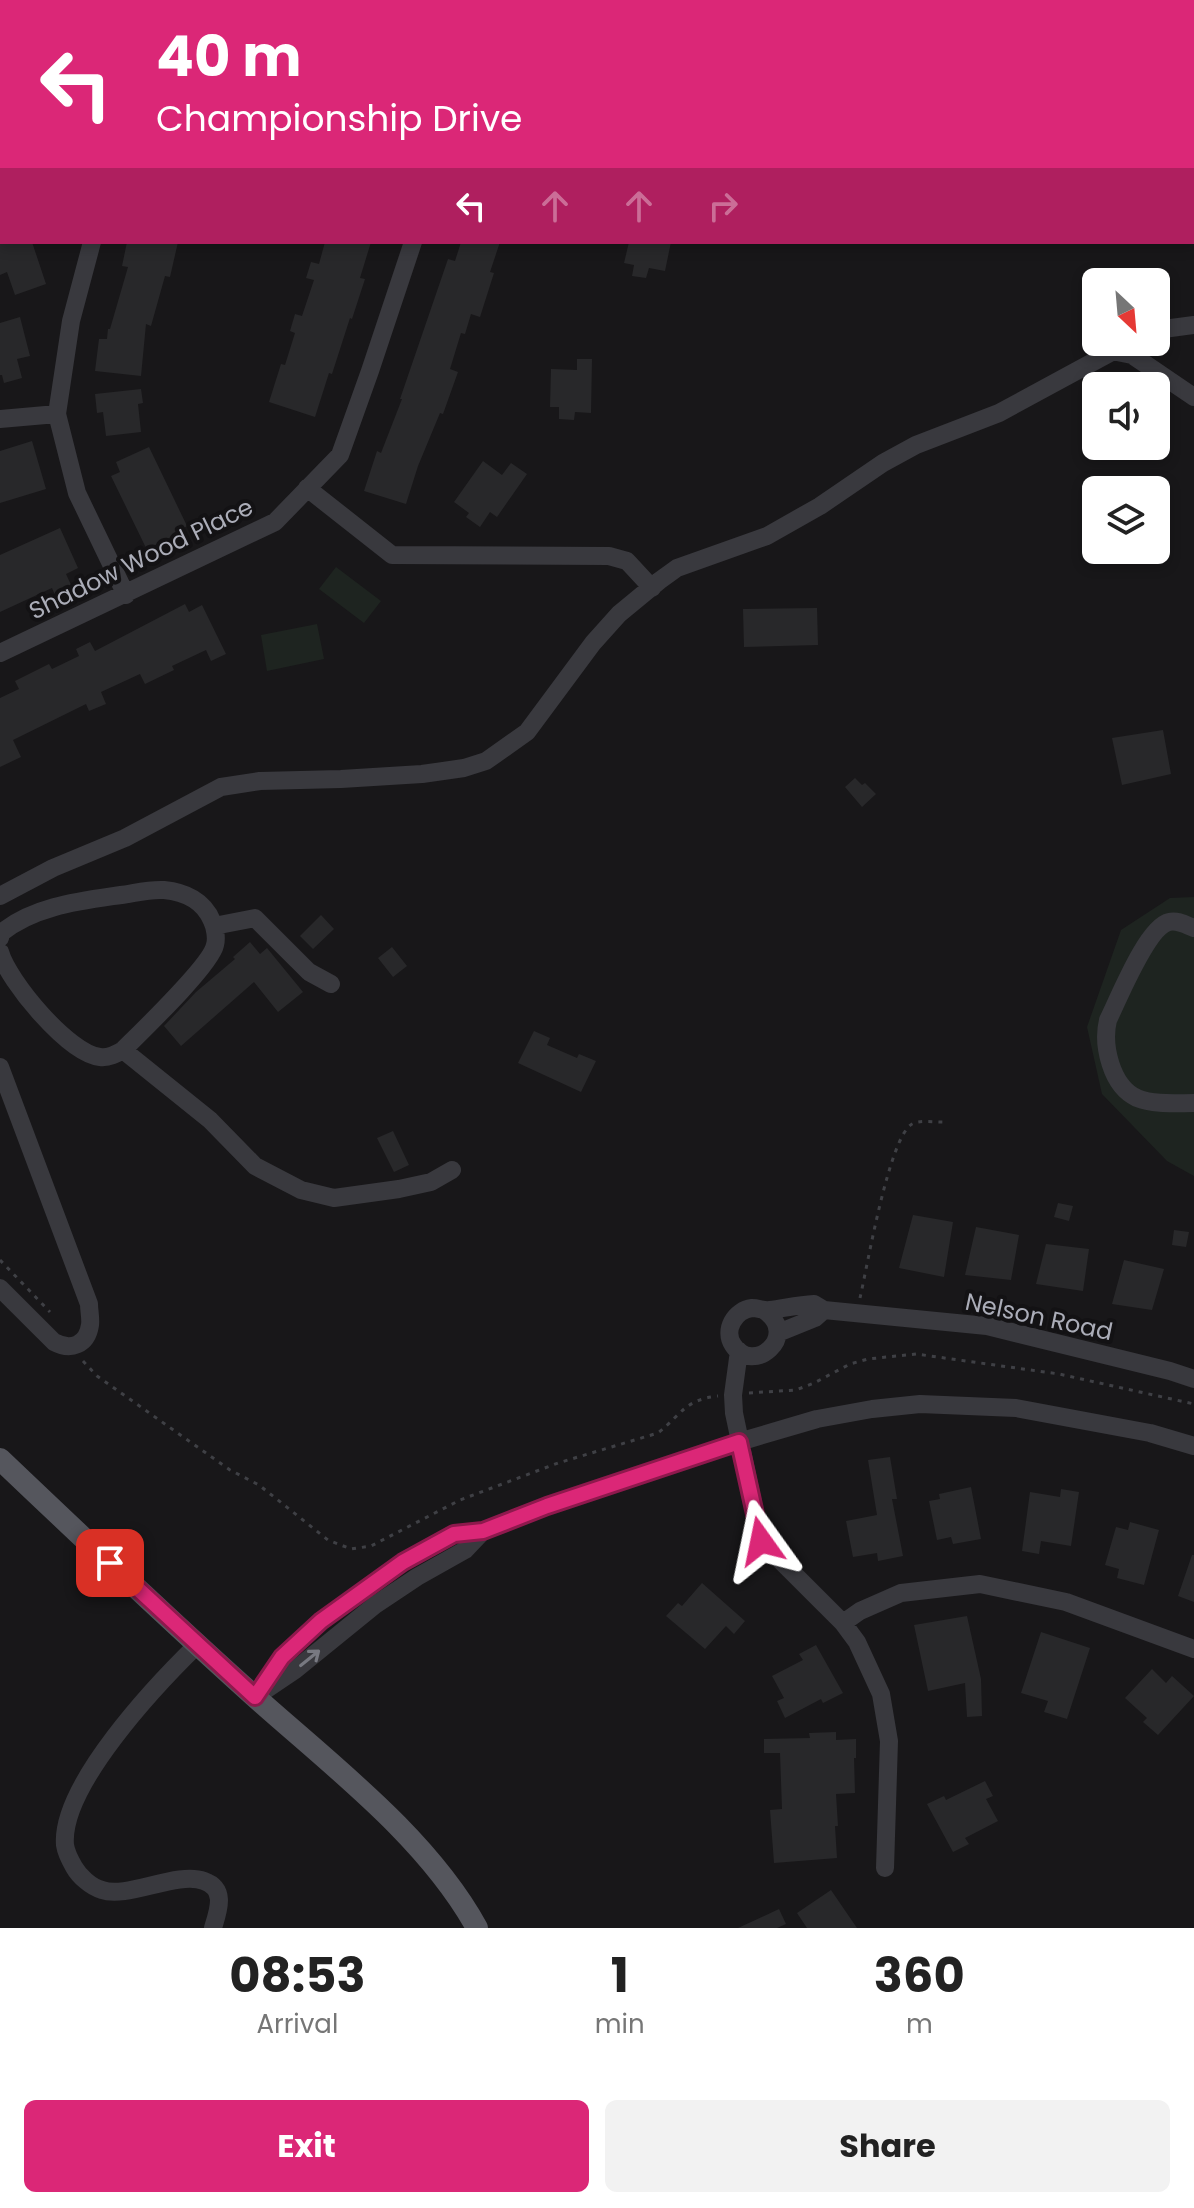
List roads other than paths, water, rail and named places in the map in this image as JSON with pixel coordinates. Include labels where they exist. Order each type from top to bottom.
[{"type":"main road","points":[[0,1459],[197,1645],[368,1797],[428,1859],[462,1901],[477,1928]]},
{"type":"street","points":[[91,244],[71,321],[57,414],[77,493],[126,595]]},
{"type":"street","name":"Shadow Wood Place","points":[[0,653],[275,522],[340,455],[412,244]]},
{"type":"street","points":[[1170,328],[1194,325]]},
{"type":"street","points":[[0,896],[53,868],[125,838],[221,787],[260,781],[422,774],[464,768],[486,761],[527,732],[593,643],[619,614],[677,568],[780,529],[916,445],[999,413],[1103,356]]},
{"type":"street","points":[[1133,356],[1194,397]]},
{"type":"street","points":[[0,419],[57,414]]},
{"type":"street","points":[[307,488],[392,555],[609,556],[627,561],[652,588]]},
{"type":"street","points":[[0,934],[14,922],[77,901],[162,890],[194,899],[207,909],[214,926],[215,945],[206,964],[123,1050],[110,1057],[86,1053],[33,1006],[9,972],[0,952]]},
{"type":"street","points":[[214,926],[255,918],[309,972],[331,984]]},
{"type":"street","points":[[1194,928],[1173,922],[1156,930],[1142,951],[1108,1020],[1106,1043],[1111,1064],[1130,1093],[1154,1102],[1194,1103]]},
{"type":"street","points":[[123,1050],[210,1120],[255,1166],[301,1190],[334,1198],[431,1182],[452,1170]]},
{"type":"street","points":[[0,1067],[89,1304],[90,1326],[86,1336],[75,1346],[65,1348],[54,1342],[0,1288]]},
{"type":"street","name":"Nelson Road","points":[[885,1868],[889,1741],[881,1694],[857,1642],[843,1623],[761,1541],[739,1442],[733,1395],[739,1351],[730,1338],[731,1323],[750,1308],[765,1311],[814,1304],[824,1310],[987,1326],[1194,1379]]},
{"type":"street","points":[[778,1333],[815,1318],[824,1310]]},
{"type":"street","points":[[739,1351],[753,1356],[773,1347],[778,1333],[774,1320],[765,1311]]},
{"type":"street","points":[[255,1697],[282,1657],[321,1621],[403,1562],[454,1534],[483,1531],[547,1506],[817,1419],[920,1404],[1016,1408],[1150,1433],[1194,1446]]},
{"type":"street","points":[[843,1623],[860,1611],[901,1593],[980,1584],[1066,1602],[1194,1649]]},
{"type":"street","points":[[197,1645],[130,1716],[78,1791],[67,1821],[65,1845],[76,1871],[101,1890],[121,1891],[190,1878],[204,1880],[218,1893],[220,1900],[213,1928]]}]
